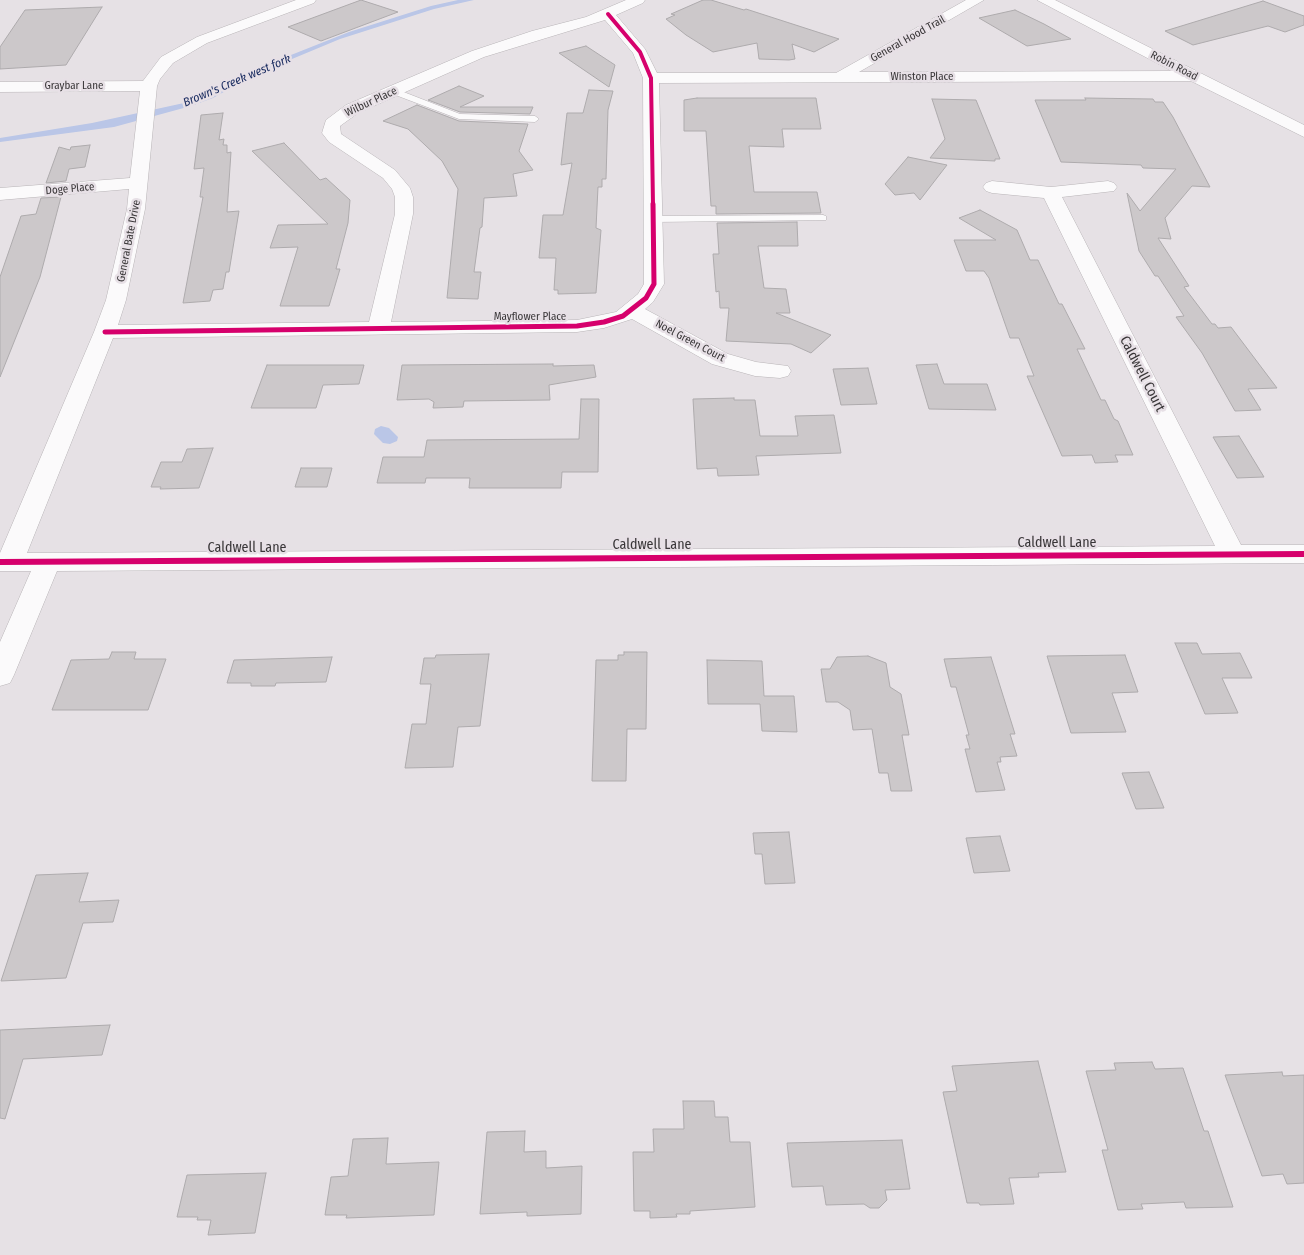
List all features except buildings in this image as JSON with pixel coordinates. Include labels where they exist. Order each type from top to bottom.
[{"type":"street","points":[[149,86],[167,60],[186,48],[220,33],[309,0]]},
{"type":"street","name":"Wilbur Place","points":[[379,327],[404,214],[404,197],[401,188],[389,174],[339,142],[331,128],[332,124],[343,115],[393,91],[478,54],[608,14],[638,0]]},
{"type":"street","name":"General Hood Trail","points":[[839,77],[977,0]]},
{"type":"street","name":"Robin Road","points":[[1044,0],[1304,132]]},
{"type":"street","name":"Mayflower Place","points":[[106,332],[379,327],[587,326],[618,318],[631,310],[646,298],[654,284],[651,78],[632,39],[608,14]]},
{"type":"street","name":"Winston Place","points":[[651,78],[1193,76]]},
{"type":"street","name":"Graybar Lane","points":[[0,87],[149,86]]},
{"type":"street","name":"General Bate Drive","points":[[5,562],[106,332],[116,300],[129,243],[139,183],[149,86]]},
{"type":"street","name":"Doge Place","points":[[0,194],[139,183]]},
{"type":"street","points":[[992,187],[1051,193],[1108,187]]},
{"type":"street","name":"Caldwell Court","points":[[1051,193],[1232,554]]},
{"type":"street","name":"Noel Green Court","points":[[631,310],[715,357],[745,366],[780,371]]},
{"type":"street","name":"Caldwell Lane","points":[[5,562],[1304,554]]},
{"type":"street","points":[[0,675],[48,562]]},
{"type":"lane","points":[[393,91],[459,116],[535,119]]},
{"type":"lane","points":[[653,219],[823,218]]},
{"type":"water","name":"Brown's Creek west fork","points":[[458,0],[474,0],[434,9],[340,39],[256,74],[213,98],[191,106],[114,127],[0,142],[0,138],[92,123],[184,103],[238,76],[349,32],[431,6]]},
{"type":"water","points":[[381,426],[389,428],[398,437],[397,441],[390,444],[383,443],[374,434],[375,429]]},
{"type":"cycle path","points":[[105,332],[577,326],[604,322],[623,316],[646,298],[654,284],[651,78],[640,52],[608,14]]},
{"type":"cycle path","points":[[0,562],[1304,554]]}]
